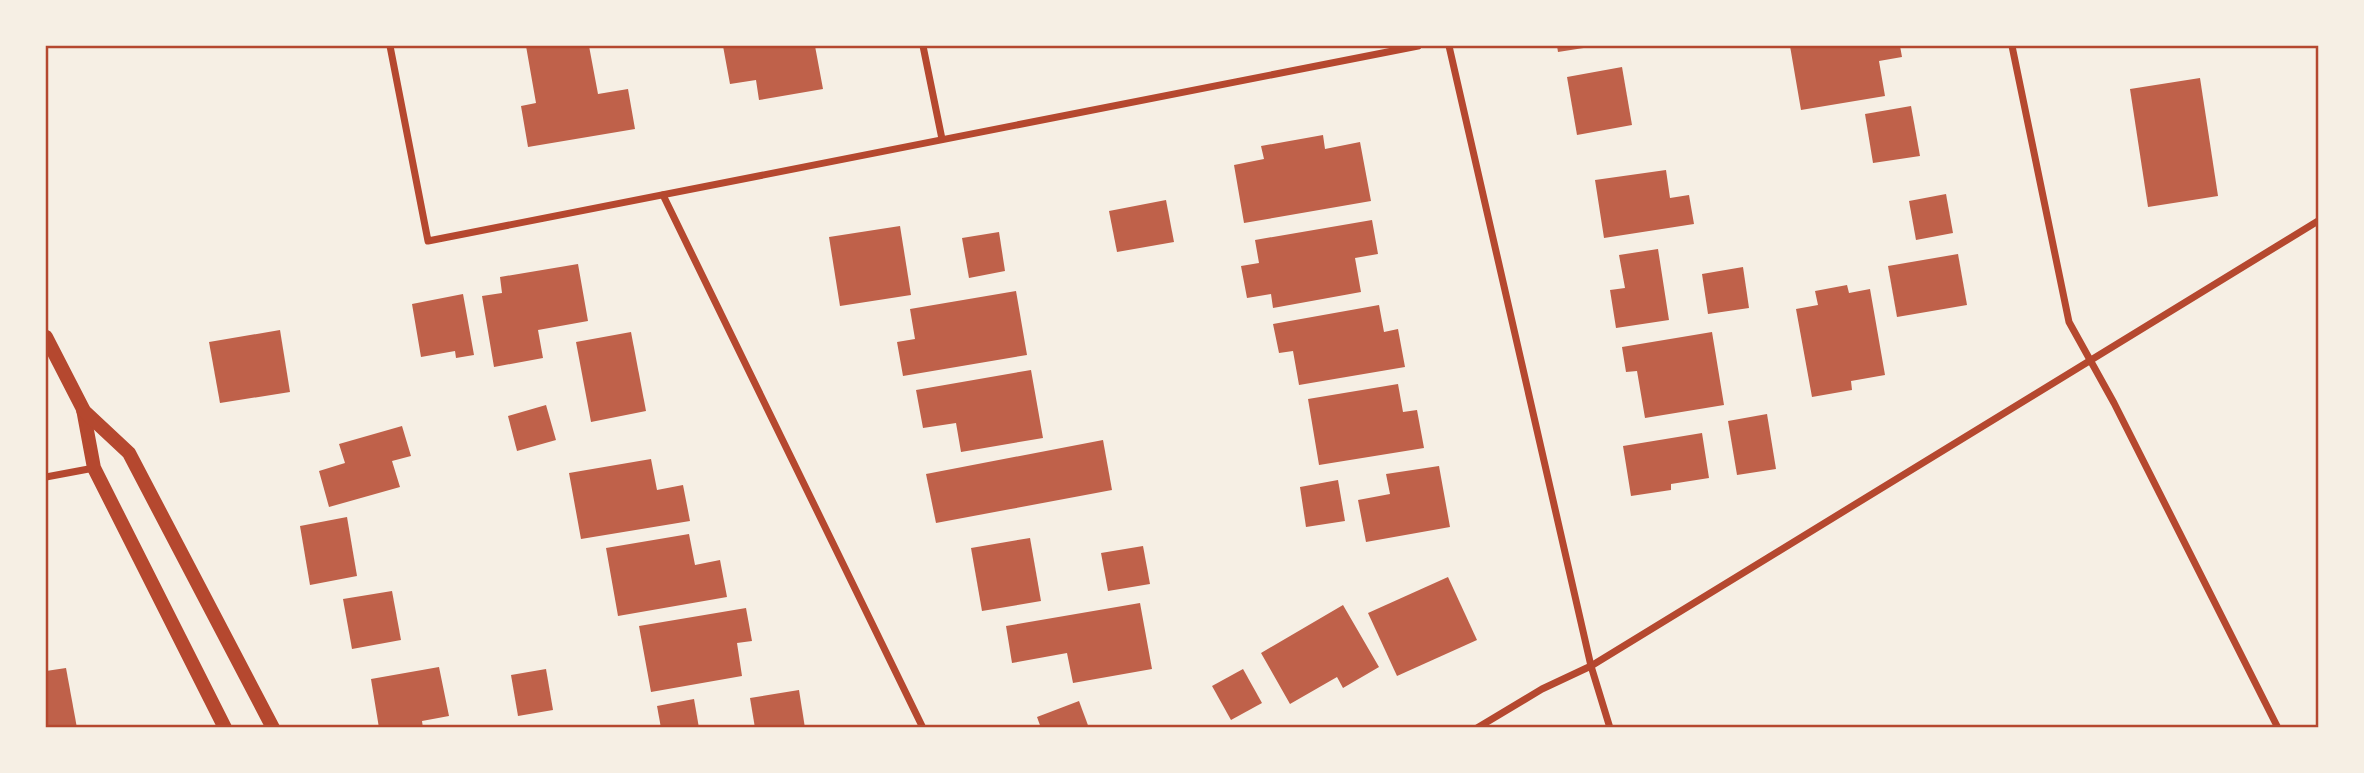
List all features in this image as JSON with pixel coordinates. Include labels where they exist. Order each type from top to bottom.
[{"type":"main road","points":[[46,337],[83,409],[94,468],[225,727]]},
{"type":"main road","points":[[83,409],[129,453],[273,727]]},
{"type":"street","points":[[390,46],[428,241],[1418,46]]},
{"type":"street","points":[[923,46],[942,139]]},
{"type":"street","points":[[1449,46],[1591,666],[1610,727]]},
{"type":"street","points":[[2012,46],[2069,322],[2115,403],[2278,727]]},
{"type":"street","points":[[663,195],[923,727]]},
{"type":"street","points":[[1478,727],[1542,689],[1591,666],[2319,221]]},
{"type":"street","points":[[46,477],[94,468]]},
{"type":"building","points":[[526,46],[589,46],[598,94],[628,89],[635,129],[528,147],[521,106],[536,103]]},
{"type":"building","points":[[723,46],[815,46],[823,89],[759,100],[756,80],[730,84]]},
{"type":"building","points":[[1557,46],[1589,46],[1590,47],[1558,52]]},
{"type":"building","points":[[1790,46],[1900,46],[1902,57],[1879,61],[1885,96],[1801,110]]},
{"type":"building","points":[[1622,67],[1632,125],[1577,135],[1567,77]]},
{"type":"building","points":[[2200,78],[2218,196],[2148,207],[2130,89]]},
{"type":"building","points":[[1911,106],[1920,156],[1873,163],[1865,114]]},
{"type":"building","points":[[1323,135],[1325,149],[1360,142],[1371,201],[1244,223],[1234,165],[1264,159],[1261,146]]},
{"type":"building","points":[[1666,170],[1670,198],[1689,195],[1694,224],[1604,238],[1595,180]]},
{"type":"building","points":[[1946,194],[1953,233],[1916,240],[1909,201]]},
{"type":"building","points":[[1166,200],[1174,242],[1117,252],[1109,211]]},
{"type":"building","points":[[1372,220],[1378,254],[1355,258],[1361,292],[1273,308],[1271,294],[1247,298],[1241,266],[1259,263],[1255,240]]},
{"type":"building","points":[[900,226],[911,295],[840,306],[829,237]]},
{"type":"building","points":[[999,232],[1005,271],[969,278],[962,238]]},
{"type":"building","points":[[1658,249],[1669,320],[1616,328],[1610,290],[1625,288],[1619,255]]},
{"type":"building","points":[[1958,254],[1967,305],[1897,317],[1888,266]]},
{"type":"building","points":[[578,264],[588,321],[538,330],[543,358],[494,367],[482,296],[502,293],[500,277]]},
{"type":"building","points":[[1743,267],[1749,308],[1708,314],[1702,274]]},
{"type":"building","points":[[1847,285],[1849,293],[1870,289],[1885,375],[1851,381],[1852,390],[1812,397],[1796,309],[1818,305],[1815,291]]},
{"type":"building","points":[[1016,291],[1027,355],[903,376],[897,342],[915,339],[910,309]]},
{"type":"building","points":[[463,294],[474,355],[456,358],[455,351],[421,357],[412,304]]},
{"type":"building","points":[[1379,305],[1384,332],[1398,329],[1405,367],[1299,385],[1293,351],[1279,353],[1273,324]]},
{"type":"building","points":[[280,330],[290,392],[220,403],[209,342]]},
{"type":"building","points":[[631,332],[646,411],[591,422],[576,342]]},
{"type":"building","points":[[1712,332],[1724,405],[1645,418],[1637,371],[1626,372],[1622,347]]},
{"type":"building","points":[[1031,370],[1043,438],[961,452],[956,423],[923,428],[916,390]]},
{"type":"building","points":[[1398,384],[1403,412],[1417,410],[1424,448],[1319,465],[1308,399]]},
{"type":"building","points":[[546,405],[556,440],[517,451],[508,416]]},
{"type":"building","points":[[1767,414],[1776,469],[1737,475],[1728,421]]},
{"type":"building","points":[[402,426],[411,456],[392,461],[400,487],[329,507],[319,471],[345,463],[339,444]]},
{"type":"building","points":[[1702,433],[1709,478],[1671,484],[1671,490],[1631,496],[1623,446]]},
{"type":"building","points":[[1103,440],[1112,490],[936,523],[926,474]]},
{"type":"building","points":[[651,459],[657,490],[683,485],[690,521],[581,539],[569,473]]},
{"type":"building","points":[[1439,466],[1450,527],[1366,542],[1358,500],[1390,494],[1386,474]]},
{"type":"building","points":[[1338,480],[1345,521],[1306,527],[1300,487]]},
{"type":"building","points":[[347,517],[357,576],[310,585],[300,526]]},
{"type":"building","points":[[689,534],[695,565],[720,560],[727,597],[618,616],[606,548]]},
{"type":"building","points":[[1030,538],[1041,601],[982,611],[971,548]]},
{"type":"building","points":[[1143,546],[1150,584],[1108,591],[1101,553]]},
{"type":"building","points":[[1448,577],[1477,640],[1397,676],[1368,613]]},
{"type":"building","points":[[392,591],[401,640],[352,649],[343,599]]},
{"type":"building","points":[[1140,603],[1152,669],[1073,683],[1067,653],[1012,663],[1006,626]]},
{"type":"building","points":[[1343,605],[1379,667],[1343,688],[1337,677],[1290,704],[1261,653]]},
{"type":"building","points":[[746,608],[752,641],[737,643],[742,676],[651,692],[639,626]]},
{"type":"building","points":[[439,667],[449,716],[422,721],[423,728],[379,728],[371,679]]},
{"type":"building","points":[[66,668],[77,728],[46,728],[46,671]]},
{"type":"building","points":[[546,669],[553,710],[518,716],[511,675]]},
{"type":"building","points":[[1243,669],[1262,703],[1231,720],[1212,686]]},
{"type":"building","points":[[799,690],[805,728],[755,728],[750,698]]},
{"type":"building","points":[[694,699],[699,728],[661,728],[657,706]]},
{"type":"building","points":[[1079,701],[1089,728],[1041,728],[1037,717]]}]
